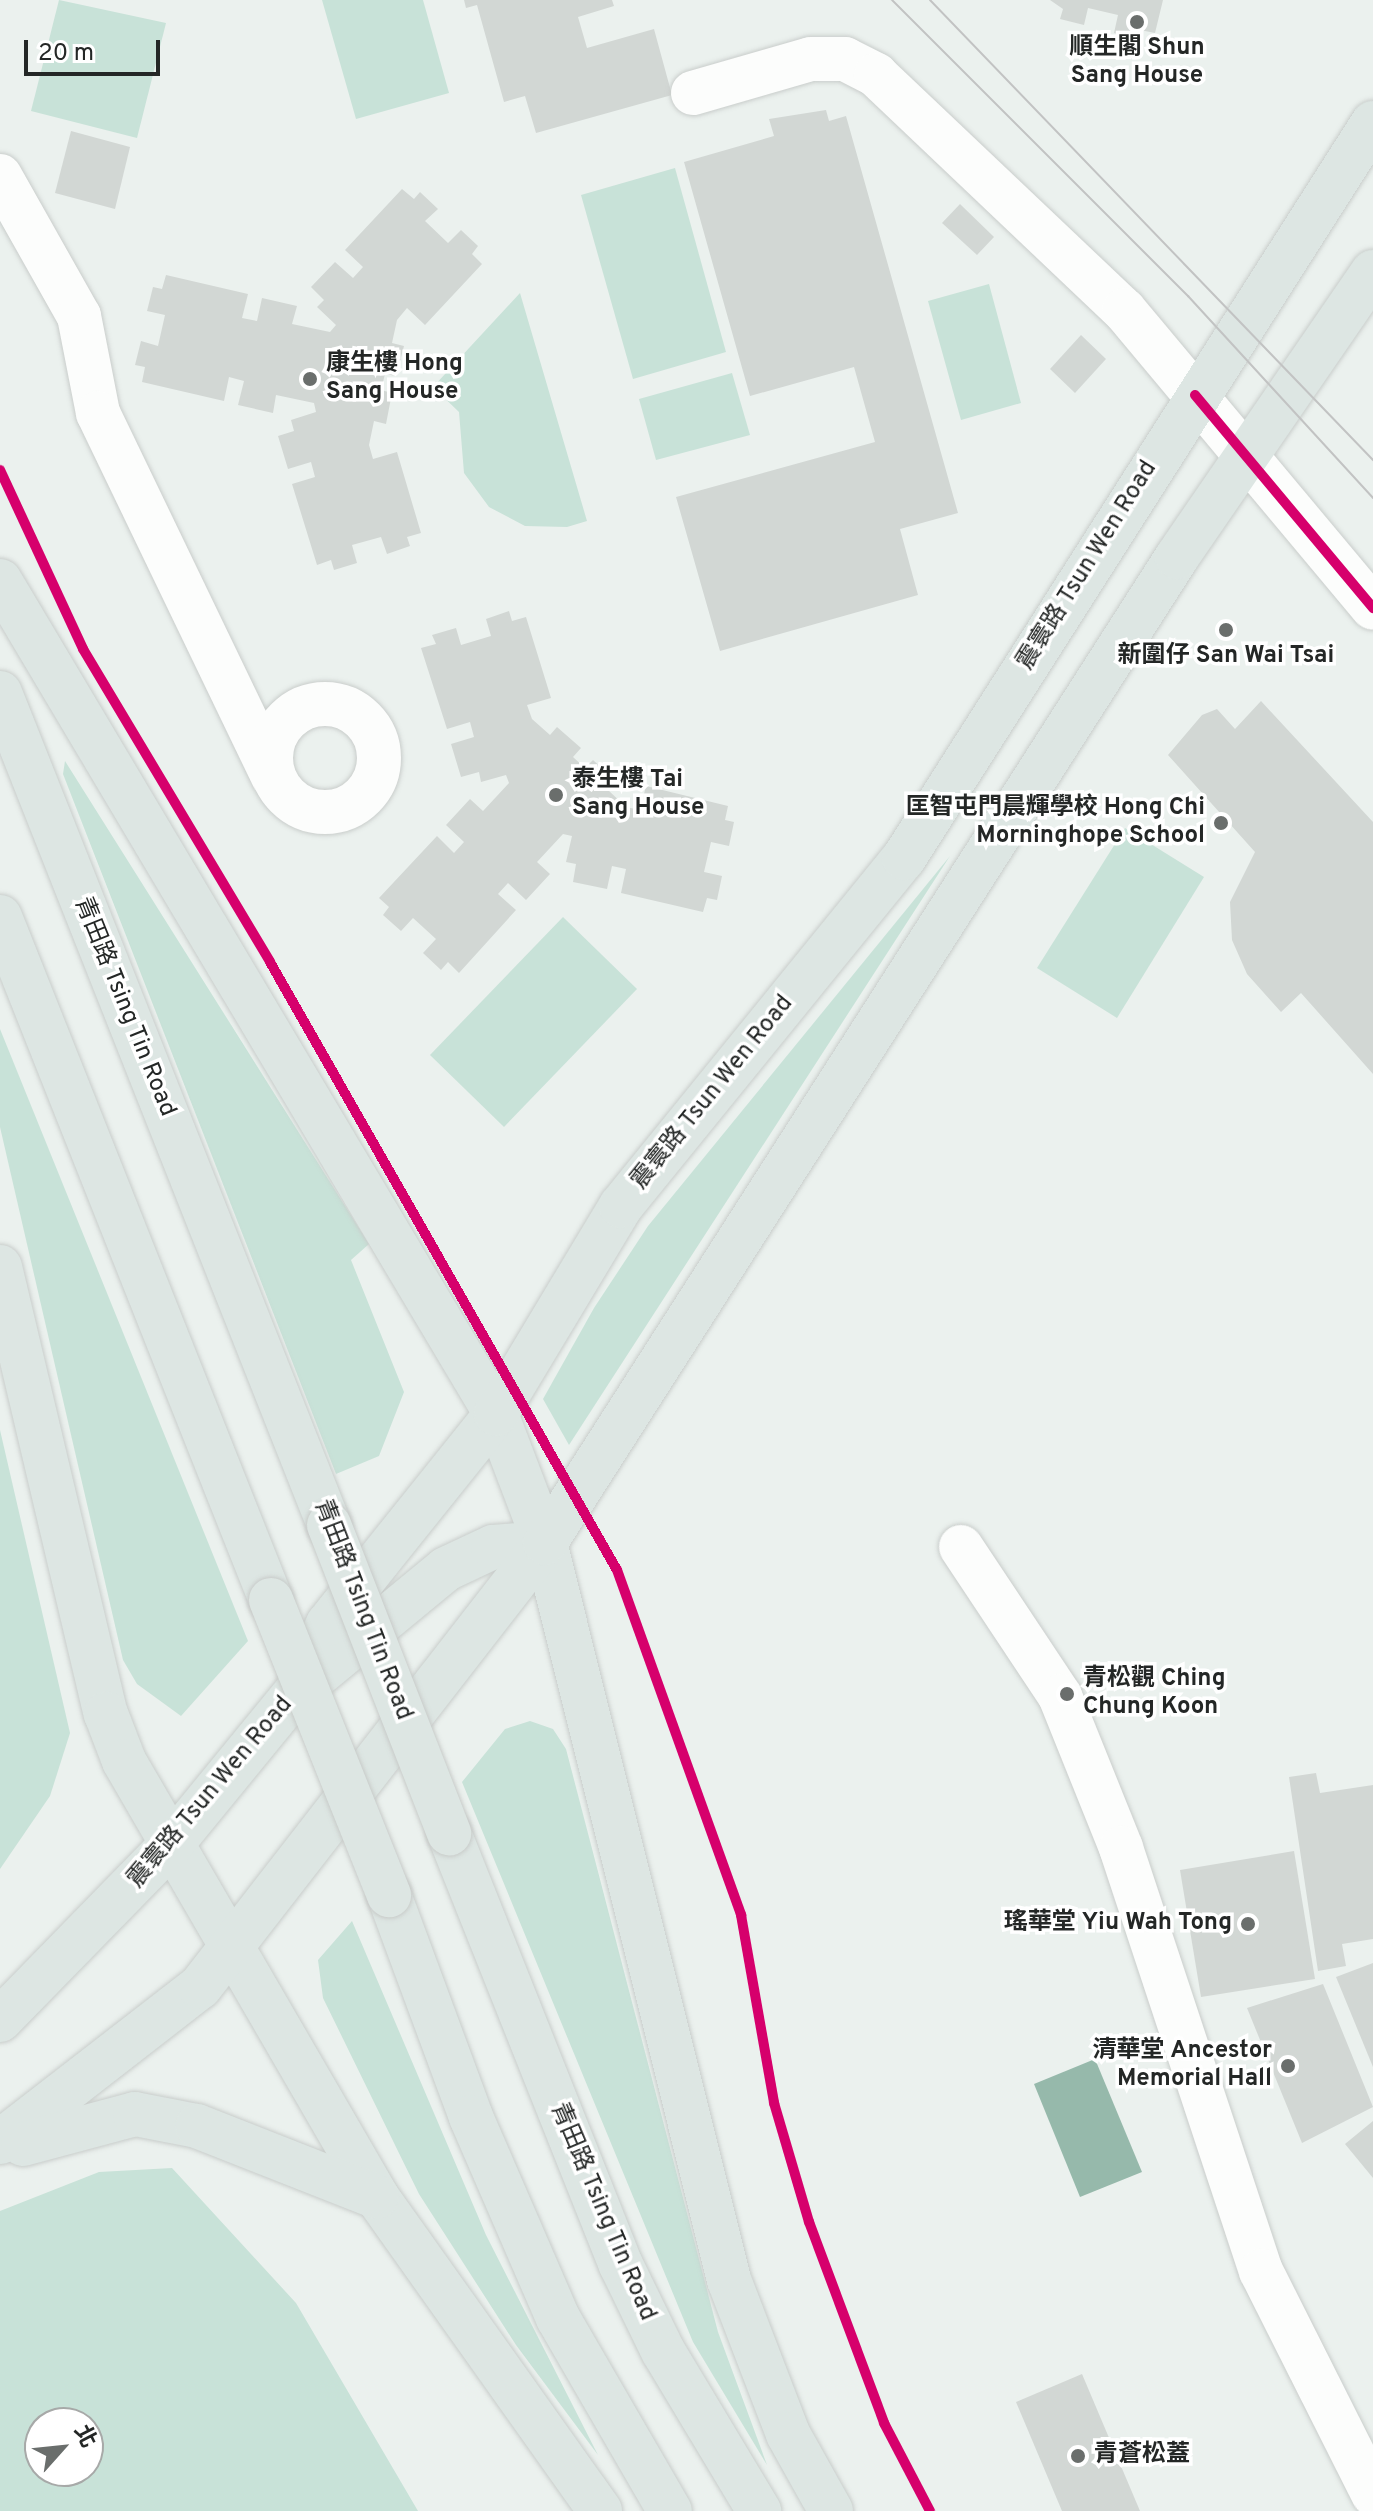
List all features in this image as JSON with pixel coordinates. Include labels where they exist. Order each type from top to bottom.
[{"type":"main road","name":"震寰路 Tsun Wen Road","points":[[0,2020],[170,1846],[297,1691],[328,1624],[496,1414],[621,1206],[904,858],[1195,395],[1373,123]]},
{"type":"main road","points":[[0,2142],[163,2021],[234,1944],[545,1543],[1245,455],[1373,272]]},
{"type":"main road","points":[[0,581],[496,1414],[545,1543],[729,2280],[788,2434],[831,2511]]},
{"type":"main road","name":"青田路 Tsing Tin Road","points":[[0,693],[621,2265],[663,2351],[759,2511]]},
{"type":"main road","points":[[0,917],[389,1895],[471,2117],[558,2318],[670,2511]]},
{"type":"main road","points":[[0,1267],[106,1714],[170,1846],[234,1944],[377,2197],[600,2511]]},
{"type":"main road","points":[[297,1691],[446,1569],[493,1547],[545,1543]]},
{"type":"main road","points":[[0,2152],[135,2114],[197,2126],[377,2197]]},
{"type":"street","points":[[693,93],[811,59],[862,65],[1124,310],[1373,608]]},
{"type":"street","points":[[0,176],[79,316],[98,413],[211,649],[273,776],[286,796],[330,812],[354,804],[371,787],[379,764],[369,730],[342,706],[254,687],[211,649]]},
{"type":"street","points":[[273,776],[278,728],[295,711],[318,703]]},
{"type":"street","points":[[961,1547],[1060,1696],[1121,1848],[1261,2271],[1373,2494]]},
{"type":"shaded area","points":[[59,0],[166,23],[137,138],[31,111]]},
{"type":"shaded area","points":[[322,0],[423,0],[449,93],[356,119]]},
{"type":"shaded area","points":[[675,168],[726,352],[633,379],[581,195]]},
{"type":"shaded area","points":[[989,284],[1021,403],[961,420],[928,301]]},
{"type":"shaded area","points":[[520,293],[587,521],[567,527],[525,526],[489,507],[464,473],[459,412],[433,387]]},
{"type":"shaded area","points":[[732,373],[750,435],[656,460],[639,399]]},
{"type":"shaded area","points":[[65,761],[369,1244],[351,1260],[404,1392],[379,1456],[336,1474],[63,774]]},
{"type":"shaded area","points":[[1125,828],[1204,877],[1117,1018],[1037,968]]},
{"type":"shaded area","points":[[950,856],[569,1445],[543,1399],[594,1308],[648,1226]]},
{"type":"shaded area","points":[[563,917],[637,989],[504,1127],[430,1055]]},
{"type":"shaded area","points":[[0,1029],[248,1641],[181,1716],[137,1684],[123,1660],[0,1127]]},
{"type":"shaded area","points":[[0,1430],[70,1733],[50,1796],[0,1869]]},
{"type":"shaded area","points":[[530,1721],[553,1729],[566,1749],[718,2332],[767,2465],[693,2342],[462,1782],[505,1729]]},
{"type":"shaded area","points":[[352,1921],[486,2235],[598,2455],[516,2345],[419,2194],[323,1998],[318,1960]]},
{"type":"shaded area","points":[[1095,2059],[1142,2172],[1080,2197],[1034,2084]]},
{"type":"shaded area","points":[[172,2168],[296,2303],[418,2511],[0,2511],[0,2211],[99,2172]]},
{"type":"building","points":[[464,0],[612,0],[614,6],[578,17],[587,48],[654,29],[672,95],[536,133],[525,96],[504,102],[477,5],[466,8]]},
{"type":"building","name":"順生閣 Shun Sang House","points":[[1050,0],[1163,0],[1155,33],[1140,30],[1138,39],[1114,33],[1118,15],[1088,8],[1084,25],[1060,19],[1063,9]]},
{"type":"building","points":[[826,110],[829,121],[846,116],[958,513],[900,529],[918,595],[720,651],[676,497],[875,442],[854,367],[750,396],[684,162],[774,136],[769,119]]},
{"type":"building","points":[[71,131],[130,147],[115,209],[55,193]]},
{"type":"building","name":"康生樓 Hong Sang House","points":[[402,189],[414,199],[420,192],[438,209],[425,221],[448,243],[461,230],[478,246],[472,254],[482,264],[425,325],[407,308],[397,320],[392,343],[404,346],[396,376],[385,374],[381,390],[392,393],[386,424],[374,421],[369,445],[373,459],[397,452],[421,533],[407,537],[410,546],[387,554],[381,537],[352,545],[357,563],[334,570],[331,560],[317,565],[292,484],[315,477],[311,462],[288,469],[278,436],[294,431],[291,420],[316,412],[314,403],[276,395],[273,413],[238,405],[244,381],[229,377],[224,401],[142,382],[145,367],[135,365],[141,341],[158,346],[165,315],[147,311],[153,287],[162,289],[166,275],[248,294],[242,318],[257,321],[262,298],[297,306],[292,324],[330,332],[336,325],[317,307],[324,300],[311,287],[335,262],[353,278],[363,267],[345,250]]},
{"type":"building","points":[[960,204],[994,237],[977,255],[942,223]]},
{"type":"building","points":[[1081,335],[1106,359],[1075,393],[1050,369]]},
{"type":"building","name":"泰生樓 Tai Sang House","points":[[509,611],[512,621],[526,617],[551,698],[527,705],[532,719],[550,735],[557,727],[581,748],[573,757],[585,768],[593,760],[616,781],[608,790],[626,807],[640,810],[646,786],[728,806],[725,820],[734,822],[729,846],[711,842],[704,872],[722,876],[717,900],[707,898],[703,912],[621,893],[626,869],[612,866],[607,889],[573,882],[576,864],[566,862],[572,836],[563,834],[537,862],[550,874],[526,900],[508,883],[498,894],[516,910],[459,973],[448,962],[441,970],[423,953],[436,939],[413,918],[401,931],[383,915],[389,907],[379,898],[437,836],[454,853],[464,842],[446,825],[470,799],[483,811],[509,783],[506,775],[481,782],[479,772],[461,777],[451,744],[474,737],[470,722],[447,729],[421,648],[436,644],[432,635],[456,628],[461,645],[491,636],[486,619]]},
{"type":"building","points":[[1261,701],[1373,822],[1373,1074],[1301,993],[1281,1012],[1247,974],[1232,940],[1230,902],[1255,852],[1168,755],[1202,715],[1217,709],[1235,729]]},
{"type":"building","points":[[1316,1773],[1320,1793],[1373,1785],[1373,1939],[1342,1944],[1346,1966],[1318,1971],[1289,1777]]},
{"type":"building","name":"瑤華堂 Yiu Wah Tong","points":[[1294,1851],[1315,1979],[1201,1997],[1180,1870]]},
{"type":"building","points":[[1373,1963],[1373,2067],[1336,1977]]},
{"type":"building","points":[[1323,1984],[1373,2107],[1302,2143],[1247,2008]]},
{"type":"building","points":[[1373,2121],[1373,2178],[1345,2144]]},
{"type":"building","name":"青蒼松蓋","points":[[1082,2374],[1140,2511],[1062,2511],[1016,2402]]},
{"type":"tram line","points":[[892,0],[1188,296],[1373,498]]},
{"type":"tram line","points":[[930,0],[1373,460]]},
{"type":"cycle path","points":[[1195,395],[1373,608]]},
{"type":"cycle path","points":[[0,470],[83,649],[270,962],[617,1570],[741,1915],[774,2103],[809,2222],[884,2423],[930,2511]]},
{"type":"place","name":"順生閣 Shun Sang House","points":[[1137,22]]},
{"type":"place","name":"康生樓 Hong Sang House","points":[[310,379]]},
{"type":"place","name":"新圍仔 San Wai Tsai","points":[[1226,630]]},
{"type":"place","name":"泰生樓 Tai Sang House","points":[[556,795]]},
{"type":"place","name":"匡智屯門晨輝學校 Hong Chi Morninghope School","points":[[1221,823]]},
{"type":"place","name":"青松觀 Ching Chung Koon","points":[[1067,1694]]},
{"type":"place","name":"瑤華堂 Yiu Wah Tong","points":[[1248,1924]]},
{"type":"place","name":"清華堂 Ancestor Memorial Hall","points":[[1288,2066]]},
{"type":"place","name":"青蒼松蓋","points":[[1078,2456]]}]
